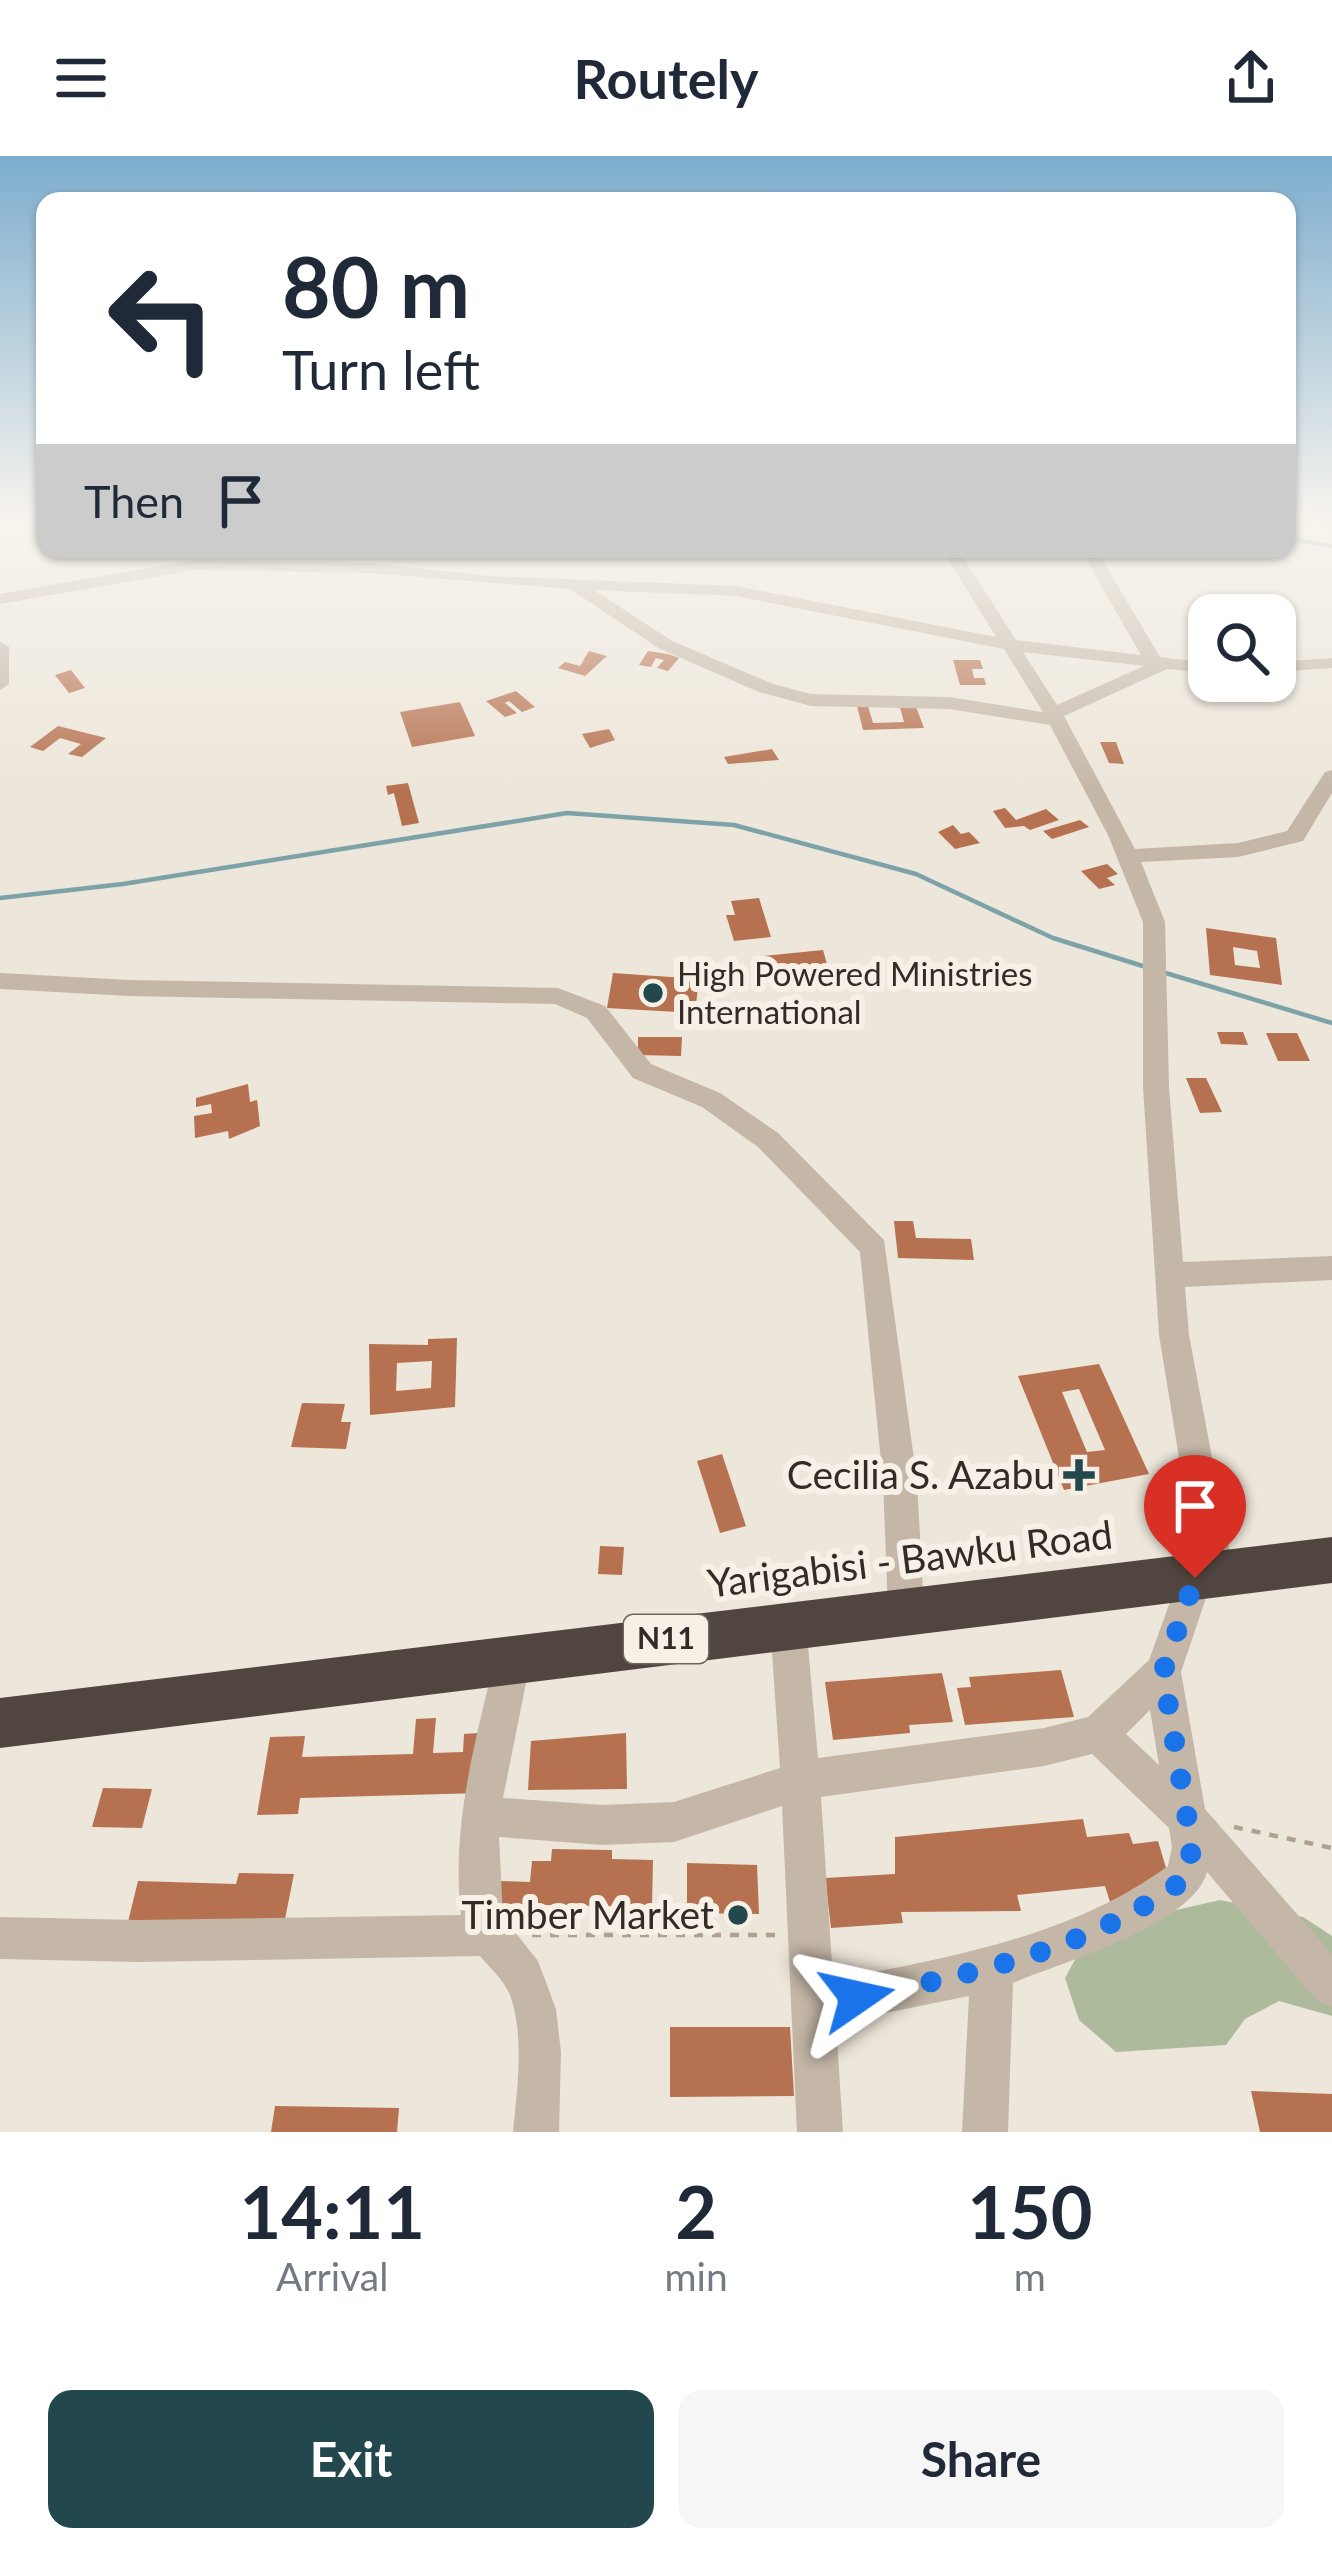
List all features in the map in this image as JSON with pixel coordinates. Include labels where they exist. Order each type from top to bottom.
[{"type":"highway","name":"Yarigabisi - Bawku Road","points":[[0,1723],[1332,1560]]},
{"type":"street","points":[[610,608],[666,645],[789,694],[852,704],[949,703],[1055,717],[1160,662]]},
{"type":"street","points":[[823,608],[1010,645],[1188,665]]},
{"type":"street","points":[[481,1816],[602,1825],[674,1822],[802,1780],[1044,1748],[1098,1734],[1163,1672],[1205,1577],[1169,1275],[1156,1087],[1154,922],[1129,856],[1055,717],[987,608]]},
{"type":"street","points":[[1122,608],[1160,662]]},
{"type":"street","points":[[0,647],[1,677]]},
{"type":"street","points":[[1296,666],[1332,663]]},
{"type":"street","points":[[1129,856],[1238,850],[1295,836],[1332,776]]},
{"type":"street","points":[[0,981],[558,996],[596,1012],[642,1071],[711,1100],[768,1140],[874,1249],[900,1481],[906,1609]]},
{"type":"street","points":[[1169,1275],[1332,1268]]},
{"type":"street","points":[[788,1624],[802,1780],[806,1935],[820,2132]]},
{"type":"street","points":[[513,1658],[481,1816],[478,1868],[487,1935],[521,1971],[532,1992],[539,2098],[536,2132]]},
{"type":"street","points":[[812,2006],[992,1970],[1151,1904],[1186,1878],[1192,1847],[1163,1672]]},
{"type":"street","points":[[1098,1734],[1187,1818],[1332,1986]]},
{"type":"street","points":[[0,1938],[140,1941],[487,1935]]},
{"type":"street","points":[[985,2132],[992,1970]]},
{"type":"path","points":[[1187,1818],[1332,1848]]},
{"type":"path","points":[[487,1935],[806,1935]]},
{"type":"green space","points":[[1220,1900],[1303,1917],[1332,1936],[1332,2016],[1279,2001],[1245,2019],[1226,2045],[1116,2052],[1079,2020],[1065,1978],[1083,1945],[1133,1920]]},
{"type":"building","points":[[589,651],[607,656],[585,676],[558,668],[565,662],[580,666]]},
{"type":"building","points":[[648,651],[679,658],[668,671],[657,668],[664,660],[656,658],[651,667],[639,665]]},
{"type":"building","points":[[953,660],[980,660],[983,669],[972,669],[974,678],[984,678],[986,685],[960,685]]},
{"type":"building","points":[[71,670],[85,688],[69,693],[55,675]]},
{"type":"building","points":[[516,691],[535,707],[522,712],[509,701],[505,703],[517,713],[505,717],[486,701]]},
{"type":"building","points":[[460,702],[475,736],[412,747],[400,712]]},
{"type":"building","points":[[899,704],[915,704],[924,728],[863,730],[857,706],[868,706],[873,723],[904,722]]},
{"type":"building","points":[[58,726],[106,738],[82,757],[68,754],[81,744],[60,738],[43,751],[30,747]]},
{"type":"building","points":[[609,729],[615,740],[590,748],[582,734]]},
{"type":"building","points":[[1100,742],[1116,742],[1124,764],[1109,763]]},
{"type":"building","points":[[772,749],[779,760],[728,764],[724,757]]},
{"type":"building","points":[[408,783],[419,823],[402,826],[394,793],[388,795],[386,786]]},
{"type":"building","points":[[1005,808],[1016,820],[1046,809],[1059,820],[1030,830],[1005,828],[993,811]]},
{"type":"building","points":[[1080,820],[1089,827],[1052,839],[1043,831]]},
{"type":"building","points":[[953,825],[980,843],[955,849],[938,832]]},
{"type":"building","points":[[1107,864],[1118,874],[1107,878],[1115,885],[1099,889],[1081,871]]},
{"type":"building","points":[[759,898],[771,937],[734,941],[726,915],[735,915],[731,901]]},
{"type":"building","points":[[1206,928],[1276,938],[1282,985],[1210,975]],"holes":[[[1233,947],[1257,951],[1260,968],[1235,965]]]},
{"type":"building","points":[[823,950],[827,964],[768,970],[763,956]]},
{"type":"building","name":"High Powered Ministries International","points":[[613,973],[699,979],[695,1013],[607,1008]]},
{"type":"building","points":[[1217,1032],[1243,1032],[1248,1045],[1221,1044]]},
{"type":"building","points":[[1266,1033],[1297,1033],[1310,1061],[1278,1061]]},
{"type":"building","points":[[638,1037],[682,1037],[681,1056],[638,1055]]},
{"type":"building","points":[[1186,1078],[1206,1078],[1222,1112],[1200,1113]]},
{"type":"building","points":[[248,1084],[250,1102],[257,1100],[260,1126],[229,1139],[228,1131],[195,1138],[194,1116],[212,1113],[211,1104],[196,1107],[196,1098]]},
{"type":"building","points":[[894,1221],[913,1221],[916,1238],[971,1239],[974,1260],[898,1258]]},
{"type":"building","points":[[457,1338],[455,1407],[370,1415],[369,1344],[428,1345],[428,1339]],"holes":[[[432,1361],[431,1388],[396,1391],[397,1363]]]},
{"type":"building","points":[[1099,1364],[1149,1474],[1064,1490],[1018,1376]],"holes":[[[1079,1389],[1105,1450],[1087,1452],[1062,1392]]]},
{"type":"building","points":[[302,1403],[345,1404],[341,1422],[351,1422],[346,1449],[291,1447]]},
{"type":"building","points":[[722,1454],[746,1526],[720,1533],[697,1461]]},
{"type":"building","points":[[600,1546],[624,1547],[622,1575],[598,1574]]},
{"type":"building","points":[[1061,1670],[1074,1717],[965,1725],[957,1688],[971,1687],[969,1677]]},
{"type":"building","points":[[942,1673],[953,1722],[909,1725],[910,1733],[833,1740],[825,1682]]},
{"type":"building","points":[[436,1718],[433,1753],[463,1752],[464,1734],[479,1733],[481,1793],[300,1798],[298,1814],[257,1815],[270,1737],[305,1736],[302,1757],[413,1754],[416,1719]]},
{"type":"building","points":[[626,1733],[627,1789],[528,1790],[531,1741]]},
{"type":"building","points":[[103,1788],[152,1789],[142,1828],[92,1827]]},
{"type":"building","points":[[1083,1819],[1087,1837],[1129,1833],[1133,1844],[1158,1841],[1169,1878],[1132,1889],[1137,1902],[1111,1905],[1105,1886],[1017,1895],[1021,1911],[901,1912],[903,1923],[831,1928],[825,1878],[895,1874],[895,1837]]},
{"type":"building","points":[[552,1849],[612,1850],[612,1859],[653,1860],[652,1907],[497,1904],[499,1881],[530,1882],[532,1861],[551,1861]]},
{"type":"building","points":[[687,1863],[757,1865],[759,1914],[687,1913]]},
{"type":"building","points":[[239,1873],[294,1874],[282,1934],[126,1930],[138,1881],[236,1884]]},
{"type":"building","points":[[670,2027],[790,2027],[794,2096],[670,2097]]},
{"type":"building","points":[[1251,2091],[1332,2094],[1332,2132],[1260,2132]]},
{"type":"building","points":[[275,2106],[399,2108],[397,2132],[271,2132]]},
{"type":"waterway","points":[[0,898],[123,884],[567,813],[734,825],[916,874],[1053,938],[1146,967]]},
{"type":"waterway","points":[[1159,971],[1332,1023]]},
{"type":"place","name":"High Powered Ministries International","points":[[653,993]]},
{"type":"place","name":"Cecilia S. Azabu","points":[[1079,1475]]},
{"type":"place","name":"Timber Market","points":[[738,1915]]},
{"type":"route","points":[[857,1997],[992,1970],[1151,1904],[1186,1878],[1192,1847],[1163,1672],[1195,1578]]}]
